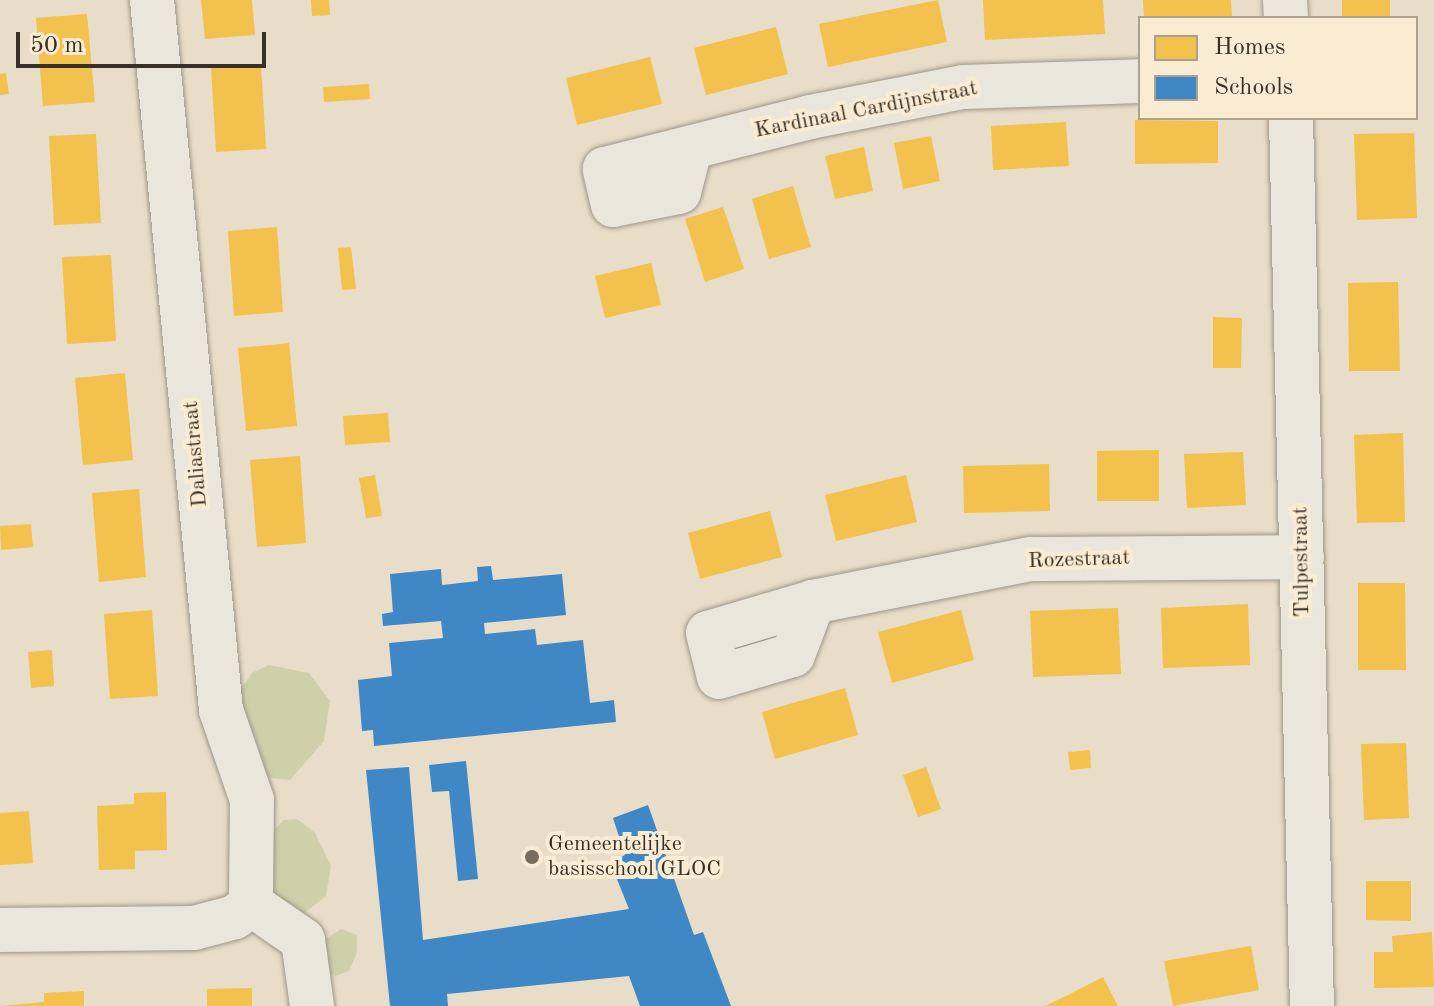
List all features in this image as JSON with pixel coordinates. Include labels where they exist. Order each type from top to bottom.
[{"type":"street","name":"Daliastraat","points":[[152,0],[221,710],[252,800],[251,904]]},
{"type":"street","name":"Kardinaal Cardijnstraat","points":[[690,149],[810,117],[963,87],[1138,81]]},
{"type":"street","name":"Tulpestraat","points":[[1291,120],[1312,1006]]},
{"type":"street","name":"Rozestraat","points":[[813,602],[1031,559],[1302,557]]},
{"type":"street","points":[[0,930],[194,928],[235,917],[251,904],[303,940],[312,1006]]},
{"type":"green space","points":[[269,665],[309,673],[330,701],[324,741],[290,780],[270,778],[249,751],[240,690],[252,673]]},
{"type":"green space","points":[[297,819],[315,833],[331,866],[326,896],[303,914],[273,896],[269,853],[275,829],[284,820]]},
{"type":"green space","points":[[341,929],[357,935],[357,952],[349,971],[335,976],[323,970],[324,940]]},
{"type":"building: Homes","points":[[201,0],[252,0],[255,35],[205,39]]},
{"type":"building: Homes","points":[[311,0],[329,0],[330,15],[312,16]]},
{"type":"building: Homes","points":[[938,0],[947,42],[828,67],[819,24]]},
{"type":"building: Homes","points":[[983,0],[1103,0],[1105,34],[985,40]]},
{"type":"building: Homes","points":[[1143,0],[1231,0],[1232,16],[1144,16]]},
{"type":"building: Homes","points":[[1342,0],[1390,0],[1390,16],[1342,16]]},
{"type":"building: Homes","points":[[87,14],[95,102],[43,106],[36,18]]},
{"type":"building: Homes","points":[[776,27],[788,74],[706,95],[694,48]]},
{"type":"building: Homes","points":[[650,57],[662,104],[577,125],[566,78]]},
{"type":"building: Homes","points":[[261,64],[266,149],[216,152],[211,67]]},
{"type":"building: Homes","points":[[6,73],[9,94],[0,95],[0,74]]},
{"type":"building: Homes","points":[[369,84],[370,99],[324,102],[323,87]]},
{"type":"building: Homes","points":[[1135,120],[1218,121],[1218,163],[1135,164]]},
{"type":"building: Homes","points":[[1066,122],[1069,166],[993,170],[991,126]]},
{"type":"building: Homes","points":[[1414,133],[1417,218],[1357,220],[1354,134]]},
{"type":"building: Homes","points":[[96,134],[101,223],[54,225],[49,136]]},
{"type":"building: Homes","points":[[931,136],[940,181],[903,189],[894,143]]},
{"type":"building: Homes","points":[[864,147],[873,191],[835,199],[825,156]]},
{"type":"building: Homes","points":[[793,186],[811,247],[769,259],[752,199]]},
{"type":"building: Homes","points":[[723,207],[744,269],[705,282],[685,219]]},
{"type":"building: Homes","points":[[277,227],[283,312],[234,316],[228,231]]},
{"type":"building: Homes","points":[[351,247],[356,289],[342,290],[338,248]]},
{"type":"building: Homes","points":[[111,255],[116,341],[67,344],[62,257]]},
{"type":"building: Homes","points":[[651,263],[661,305],[605,318],[595,276]]},
{"type":"building: Homes","points":[[1398,282],[1400,371],[1349,371],[1348,283]]},
{"type":"building: Homes","points":[[1213,317],[1242,318],[1241,368],[1213,368]]},
{"type":"building: Homes","points":[[289,343],[297,426],[246,431],[238,348]]},
{"type":"building: Homes","points":[[125,373],[133,460],[83,465],[75,378]]},
{"type":"building: Homes","points":[[388,413],[390,442],[345,445],[343,416]]},
{"type":"building: Homes","points":[[1403,433],[1405,522],[1357,523],[1354,435]]},
{"type":"building: Homes","points":[[1159,450],[1159,501],[1097,501],[1097,451]]},
{"type":"building: Homes","points":[[1243,452],[1246,505],[1187,508],[1184,454]]},
{"type":"building: Homes","points":[[300,456],[306,543],[257,547],[250,460]]},
{"type":"building: Homes","points":[[1049,464],[1050,511],[964,513],[963,466]]},
{"type":"building: Homes","points":[[375,475],[382,516],[366,518],[359,478]]},
{"type":"building: Homes","points":[[906,475],[917,522],[836,541],[825,495]]},
{"type":"building: Homes","points":[[139,489],[146,577],[99,582],[92,493]]},
{"type":"building: Homes","points":[[770,511],[782,557],[700,579],[688,533]]},
{"type":"building: Homes","points":[[31,524],[33,547],[1,550],[0,526]]},
{"type":"building: Homes","points":[[1358,583],[1405,583],[1406,670],[1358,670]]},
{"type":"building: Homes","points":[[1248,604],[1250,665],[1163,668],[1161,608]]},
{"type":"building: Homes","points":[[1118,608],[1121,674],[1033,677],[1030,611]]},
{"type":"building: Homes","points":[[152,610],[158,696],[110,699],[104,614]]},
{"type":"building: Homes","points":[[961,610],[974,660],[892,683],[878,632]]},
{"type":"building: Homes","points":[[52,650],[54,686],[31,688],[28,652]]},
{"type":"building: Homes","points":[[845,688],[858,735],[775,759],[762,712]]},
{"type":"building: Homes","points":[[1406,743],[1409,818],[1364,820],[1361,744]]},
{"type":"building: Homes","points":[[1090,750],[1091,768],[1070,770],[1068,752]]},
{"type":"building: Homes","points":[[926,767],[941,809],[918,817],[903,775]]},
{"type":"building: Homes","points":[[166,792],[167,850],[135,851],[135,869],[99,870],[97,806],[134,804],[134,793]]},
{"type":"building: Homes","points":[[29,811],[33,863],[0,865],[0,813]]},
{"type":"building: Homes","points":[[1366,881],[1411,881],[1411,921],[1366,920]]},
{"type":"building: Homes","points":[[1432,932],[1434,987],[1374,988],[1374,952],[1393,952],[1392,936]]},
{"type":"building: Homes","points":[[1251,946],[1259,990],[1173,1006],[1164,961]]},
{"type":"building: Homes","points":[[1103,977],[1118,1006],[1045,1006],[1068,995]]},
{"type":"building: Homes","points":[[252,988],[252,1006],[207,1006],[207,989]]},
{"type":"building: Homes","points":[[84,991],[84,1006],[0,1006],[44,1002],[44,993]]},
{"type":"building: Schools","points":[[491,566],[493,580],[562,574],[566,615],[484,623],[485,634],[535,629],[537,645],[583,640],[590,703],[614,700],[616,722],[374,746],[373,730],[362,731],[358,680],[392,676],[389,643],[443,638],[441,621],[383,626],[382,614],[393,612],[390,574],[441,569],[442,585],[478,581],[477,567]]},
{"type":"building: Schools","points":[[466,761],[478,879],[458,881],[449,791],[432,792],[429,765]]},
{"type":"building: Schools","points":[[409,767],[423,940],[629,909],[610,862],[625,855],[613,818],[648,805],[694,935],[703,932],[731,1006],[640,1006],[629,976],[447,994],[448,1006],[390,1006],[366,770]]},
{"type":"place","name":"Gemeentelijke basisschool GLOC","points":[[532,857]]}]
